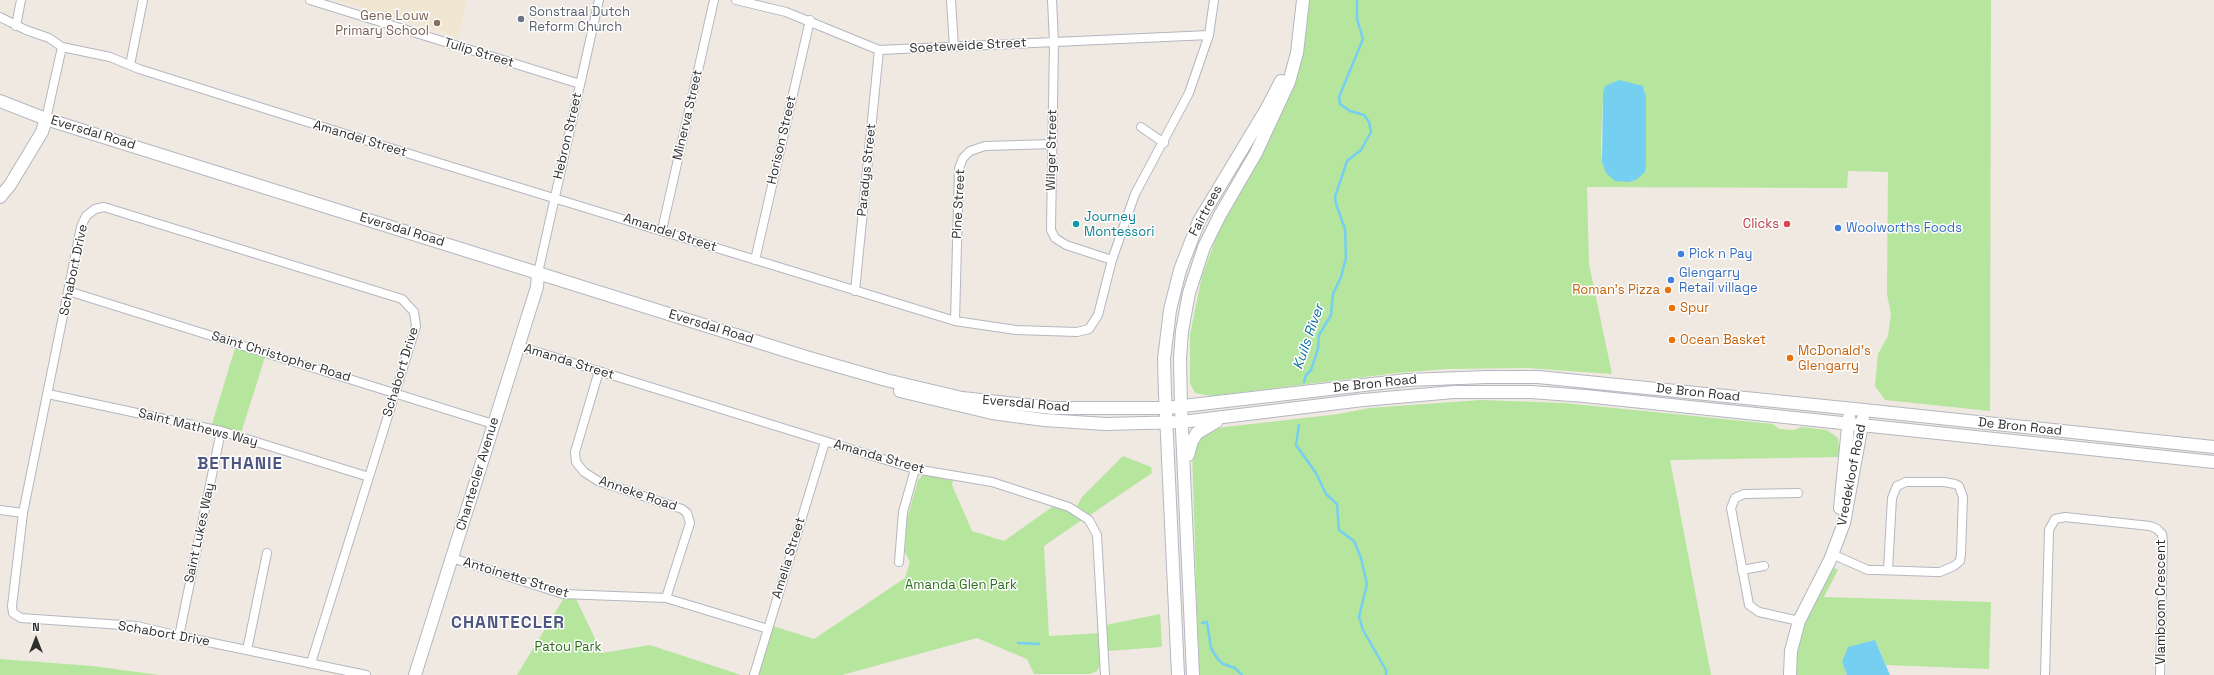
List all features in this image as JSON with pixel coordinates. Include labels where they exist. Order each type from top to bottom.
[{"type":"street","points":[[16,26],[21,0]]},
{"type":"street","points":[[130,65],[144,0]]},
{"type":"street","name":"Tulip Street","points":[[310,0],[580,84]]},
{"type":"street","name":"Hebron Street","points":[[538,273],[599,0]]},
{"type":"street","name":"Minerva Street","points":[[662,230],[714,0]]},
{"type":"street","name":"Soeteweide Street","points":[[736,0],[786,12],[810,20],[879,50],[1209,35]]},
{"type":"street","points":[[951,0],[954,46]]},
{"type":"street","name":"Wilger Street","points":[[1052,0],[1054,42],[1050,225],[1053,235],[1066,246],[1112,260]]},
{"type":"street","name":"Amandel Street","points":[[0,17],[16,26],[49,38],[62,47],[110,57],[130,65],[381,145],[955,321],[1016,330],[1052,332],[1086,331],[1094,325],[1112,260],[1135,194],[1190,93],[1209,35],[1214,0]]},
{"type":"street","name":"Fairtrees","points":[[1182,422],[1180,358],[1182,331],[1194,274],[1212,230],[1256,153],[1280,104],[1297,54],[1303,0]]},
{"type":"street","name":"Horison Street","points":[[755,260],[810,20]]},
{"type":"street","name":"Fairtrees","points":[[1167,423],[1164,359],[1167,325],[1180,270],[1199,221],[1276,92],[1299,31]]},
{"type":"street","points":[[0,197],[10,186],[38,139],[46,119],[62,47]]},
{"type":"street","name":"Paradys Street","points":[[855,291],[879,50]]},
{"type":"street","name":"Eversdal Road","points":[[0,101],[46,119],[806,357],[886,380],[962,398],[1053,408],[1181,407]]},
{"type":"street","points":[[1141,127],[1164,143]]},
{"type":"street","name":"Pine Street","points":[[955,321],[959,168],[963,158],[970,151],[985,146],[1052,144]]},
{"type":"street","name":"Schabort Drive","points":[[311,663],[416,326],[414,312],[409,304],[402,299],[104,207],[90,212],[83,220],[23,513],[12,606],[16,616],[21,618],[137,626],[366,675]]},
{"type":"street","name":"Chantecler Avenue","points":[[415,675],[537,287],[538,273]]},
{"type":"street","name":"Saint Christopher Road","points":[[68,291],[395,392],[493,424]]},
{"type":"street","name":"Amanda Street","points":[[518,346],[915,469],[992,482],[1069,506],[1089,520],[1094,528],[1097,541],[1105,675]]},
{"type":"street","name":"Eversdal Road","points":[[806,357],[811,361],[917,396],[992,413],[1085,424],[1182,422]]},
{"type":"street","name":"Anneke Road","points":[[599,371],[575,452],[576,462],[584,472],[598,481],[682,509],[687,513],[689,526],[666,598]]},
{"type":"street","name":"De Bron Road","points":[[1181,407],[1407,380],[1487,376],[1538,377],[1850,408],[2214,447]]},
{"type":"street","name":"De Bron Road","points":[[1182,422],[1363,400],[1454,392],[1498,392],[1585,396],[2214,462]]},
{"type":"street","name":"Saint Mathews Way","points":[[48,394],[221,431],[369,477]]},
{"type":"street","name":"Vredekloof Road","points":[[1837,539],[1850,408]]},
{"type":"street","name":"Vredekloof Road","points":[[1790,675],[1791,651],[1799,621],[1832,554],[1844,523],[1864,410]]},
{"type":"street","points":[[1185,469],[1190,446],[1197,433],[1210,424],[1227,417]]},
{"type":"street","points":[[1182,422],[1193,675]]},
{"type":"street","points":[[1167,423],[1178,675]]},
{"type":"street","name":"Saint Lukes Way","points":[[179,636],[221,431]]},
{"type":"street","name":"Amelia Street","points":[[754,675],[825,442]]},
{"type":"street","points":[[899,562],[903,512],[915,469]]},
{"type":"street","points":[[1832,554],[1862,568],[1888,570],[1940,572],[1957,564],[1961,554],[1963,497],[1959,486],[1944,482],[1906,482],[1897,486],[1892,498],[1888,570]]},
{"type":"street","points":[[1798,493],[1744,494],[1735,498],[1732,503],[1731,515],[1747,600],[1752,608],[1759,612],[1799,621]]},
{"type":"street","points":[[0,510],[23,513]]},
{"type":"street","name":"Vlamboom Crescent","points":[[2045,675],[2049,530],[2055,519],[2065,517],[2150,526],[2157,529],[2162,534],[2160,675]]},
{"type":"street","points":[[247,650],[267,553]]},
{"type":"street","name":"Antoinette Street","points":[[452,558],[563,594],[666,598],[768,629]]},
{"type":"street","points":[[1742,570],[1764,566]]},
{"type":"shaded area","name":"Gene Louw Primary School","points":[[336,0],[467,0],[458,37]]},
{"type":"green space","points":[[1309,0],[1991,0],[1990,411],[1885,400],[1875,386],[1878,354],[1888,336],[1891,314],[1887,294],[1888,172],[1848,171],[1847,188],[1587,187],[1589,264],[1612,374],[1527,368],[1446,369],[1397,373],[1211,396],[1195,393],[1190,383],[1190,334],[1202,276],[1220,227],[1248,178],[1297,68]],"holes":[[[1645,90],[1646,163],[1606,173],[1602,162],[1601,145],[1603,94]]]},
{"type":"green space","points":[[235,348],[265,357],[241,433],[212,424]]},
{"type":"green space","points":[[1481,400],[1564,403],[1773,424],[1779,429],[1794,430],[1802,427],[1827,430],[1838,438],[1840,457],[1670,460],[1711,675],[1199,675],[1192,450],[1202,436],[1217,428],[1339,414],[1370,408]]},
{"type":"green space","points":[[1123,456],[1151,467],[1152,473],[1090,515],[1077,506],[1082,497]]},
{"type":"green space","name":"Amanda Glen Park","points":[[923,475],[953,480],[952,485],[972,531],[1004,541],[1055,505],[1065,509],[1082,520],[1044,546],[1049,636],[1099,633],[1100,665],[1097,671],[1090,674],[1034,674],[1027,659],[977,638],[842,675],[758,675],[773,626],[814,639],[905,578],[910,562],[905,552],[907,519],[918,480]]},
{"type":"green space","points":[[1833,567],[1838,570],[1824,597],[1991,602],[1989,669],[1886,665],[1875,640],[1842,662],[1847,675],[1796,675],[1797,656],[1804,626]]},
{"type":"green space","name":"Patou Park","points":[[564,598],[576,599],[602,653],[650,645],[741,675],[517,675]]},
{"type":"green space","points":[[1160,614],[1162,647],[1108,651],[1106,625]]},
{"type":"green space","points":[[0,659],[92,666],[159,675],[0,675]]},
{"type":"water","points":[[1619,80],[1643,86],[1646,97],[1645,172],[1636,180],[1628,182],[1615,181],[1606,173],[1602,162],[1603,94],[1605,86]]},
{"type":"water","points":[[1875,640],[1890,675],[1847,675],[1842,662],[1848,647]]},
{"type":"waterway","name":"Kuils River","points":[[1304,382],[1306,375],[1311,370],[1318,349],[1319,335],[1331,315],[1333,294],[1341,277],[1346,258],[1345,229],[1335,197],[1347,161],[1361,150],[1371,132],[1369,122],[1364,115],[1350,111],[1340,104],[1339,97],[1363,39],[1357,19],[1357,0]]},
{"type":"waterway","name":"Kuils River","points":[[1299,425],[1296,445],[1316,473],[1326,494],[1337,504],[1339,530],[1354,541],[1361,558],[1367,584],[1359,617],[1363,630],[1386,670],[1386,675]]},
{"type":"waterway","points":[[1202,623],[1207,622],[1211,648],[1217,658],[1223,664],[1235,668],[1242,675]]},
{"type":"waterway","points":[[1018,643],[1039,644]]},
{"type":"place","name":"Sonstraal Dutch Reform Church","points":[[521,19]]},
{"type":"place","name":"Gene Louw Primary School","points":[[437,23]]},
{"type":"place","name":"Journey Montessori","points":[[1076,224]]},
{"type":"place","name":"Clicks","points":[[1787,224]]},
{"type":"place","name":"Woolworths Foods","points":[[1838,228]]},
{"type":"place","name":"Pick n Pay","points":[[1681,254]]},
{"type":"place","name":"Glengarry Retail village","points":[[1671,280]]},
{"type":"place","name":"Roman's Pizza","points":[[1668,290]]},
{"type":"place","name":"Spur","points":[[1672,308]]},
{"type":"place","name":"Ocean Basket","points":[[1672,340]]},
{"type":"place","name":"McDonald's Glengarry","points":[[1790,358]]},
{"type":"district","name":"BETHANIE","points":[[240,464]]},
{"type":"district","name":"CHANTECLER","points":[[508,623]]}]
